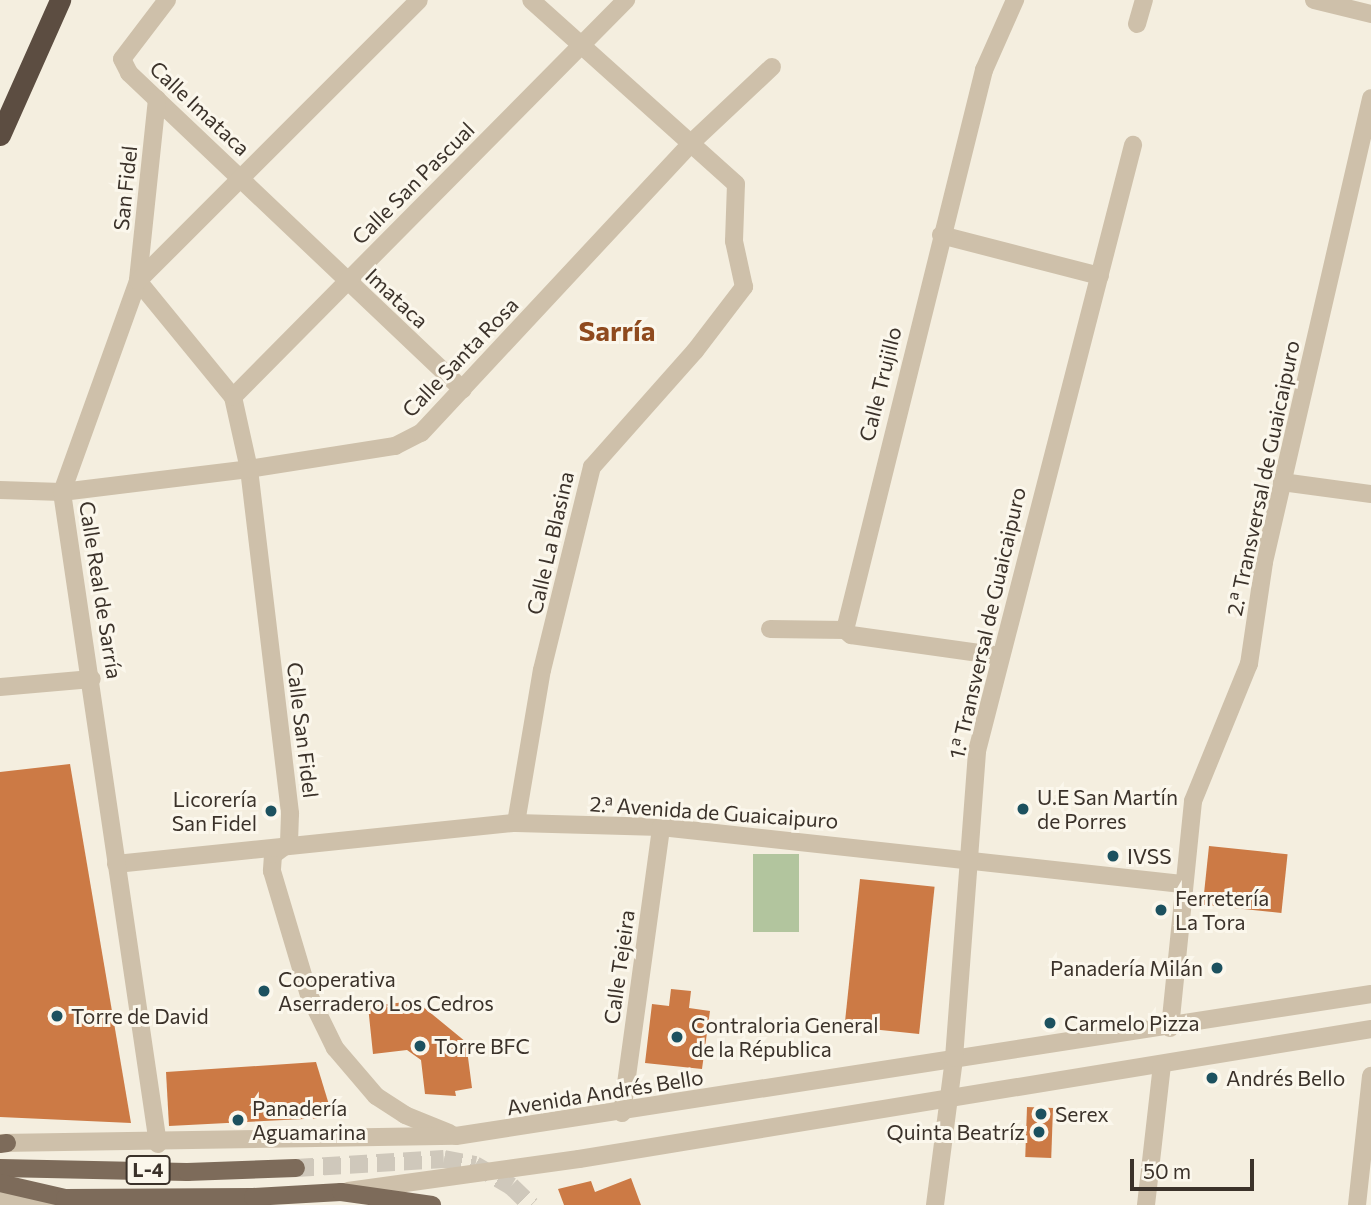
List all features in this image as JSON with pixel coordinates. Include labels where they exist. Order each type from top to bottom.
[{"type":"highway","points":[[0,135],[60,0]]},
{"type":"main road","name":"L-4","points":[[0,1168],[187,1172],[296,1168]]},
{"type":"main road","name":"L-4","points":[[7,1184],[65,1198],[253,1198],[341,1192],[432,1205]]},
{"type":"street","name":"Calle Imataca","points":[[167,0],[122,59],[129,73],[243,180]]},
{"type":"street","name":"Calle Real de Sarría","points":[[158,1144],[116,864],[92,679],[62,492],[138,281],[243,180],[419,0]]},
{"type":"street","name":"Calle La Blasina","points":[[516,823],[542,670],[592,467],[744,292],[734,241],[738,190],[691,143],[580,47],[531,0]]},
{"type":"street","name":"Calle San Pascual","points":[[233,397],[626,0]]},
{"type":"street","name":"Calle Trujillo","points":[[845,630],[984,70],[1015,0]]},
{"type":"street","points":[[1137,24],[1144,0]]},
{"type":"street","points":[[1314,0],[1371,14]]},
{"type":"street","name":"Calle Santa Rosa","points":[[0,490],[62,492],[249,469],[396,446],[421,433],[691,143],[772,67]]},
{"type":"street","name":"2.ª Transversal de Guaicaipuro","points":[[1170,1028],[1192,801],[1249,664],[1262,573],[1366,139],[1371,98]]},
{"type":"street","name":"San Fidel","points":[[138,281],[157,99]]},
{"type":"street","name":"1.ª Transversal de Guaicaipuro","points":[[935,1205],[954,1058],[977,751],[1133,145]]},
{"type":"street","name":"Imataca","points":[[243,180],[346,282],[463,390]]},
{"type":"street","points":[[941,235],[1100,276]]},
{"type":"street","name":"Calle San Fidel","points":[[138,281],[233,397],[249,469],[290,814],[289,843]]},
{"type":"street","points":[[1282,482],[1371,494]]},
{"type":"street","points":[[770,629],[845,630],[851,635],[1001,656]]},
{"type":"street","points":[[0,687],[92,679]]},
{"type":"street","name":"2.ª Avenida de Guaicaipuro","points":[[116,864],[289,843],[516,823],[661,827],[967,858],[1182,884]]},
{"type":"street","name":"Calle Tejeira","points":[[622,1113],[661,827]]},
{"type":"street","points":[[289,843],[273,855],[272,871],[324,1028],[357,1078],[376,1096],[405,1115],[456,1136]]},
{"type":"street","name":"Avenida Andrés Bello","points":[[2,1143],[158,1144],[456,1136],[622,1113],[954,1058],[1170,1028],[1371,994]]},
{"type":"street","points":[[341,1192],[579,1159],[1371,1029]]},
{"type":"street","points":[[1146,1205],[1162,1065]]},
{"type":"street","points":[[1357,1205],[1371,1076]]},
{"type":"street","name":"L-4","points":[[98,1205],[253,1198]]},
{"type":"street","points":[[0,1199],[80,1205]]},
{"type":"green space","points":[[753,854],[799,854],[799,932],[753,932]]},
{"type":"building","name":"Torre de David","points":[[70,764],[131,1123],[0,1117],[0,772]]},
{"type":"building","points":[[1209,846],[1288,854],[1281,913],[1203,905]]},
{"type":"building","points":[[860,879],[935,887],[919,1034],[845,1026]]},
{"type":"building","name":"Contraloria General de la Républica","points":[[671,989],[691,991],[689,1008],[710,1011],[702,1069],[645,1063],[652,1004],[669,1006]]},
{"type":"building","name":"Torre BFC","points":[[416,1001],[466,1042],[472,1088],[455,1091],[456,1096],[425,1094],[421,1060],[407,1050],[373,1054],[368,1006]]},
{"type":"building","points":[[316,1062],[330,1108],[324,1118],[169,1126],[166,1072]]},
{"type":"building","name":"Quinta Beatríz","points":[[1027,1107],[1053,1108],[1051,1158],[1025,1157]]},
{"type":"building","points":[[631,1178],[641,1205],[564,1205],[558,1189],[591,1181],[595,1192]]},
{"type":"tunnel","points":[[296,1168],[444,1159],[475,1165],[511,1186],[531,1205]]},
{"type":"place","name":"U.E San Martín de Porres","points":[[1023,809]]},
{"type":"place","name":"Licorería San Fidel","points":[[271,811]]},
{"type":"place","name":"IVSS","points":[[1113,856]]},
{"type":"place","name":"Ferretería La Tora","points":[[1161,910]]},
{"type":"place","name":"Panadería Milán","points":[[1217,968]]},
{"type":"place","name":"Cooperativa Aserradero Los Cedros","points":[[264,991]]},
{"type":"place","name":"Torre de David","points":[[57,1016]]},
{"type":"place","name":"Carmelo Pizza","points":[[1050,1023]]},
{"type":"place","name":"Contraloria General de la Républica","points":[[677,1037]]},
{"type":"place","name":"Torre BFC","points":[[420,1046]]},
{"type":"place","name":"Andrés Bello","points":[[1212,1078]]},
{"type":"place","name":"Serex","points":[[1041,1114]]},
{"type":"place","name":"Panadería Aguamarina","points":[[238,1120]]},
{"type":"place","name":"Quinta Beatríz","points":[[1039,1132]]},
{"type":"district","name":"Sarría","points":[[617,330]]}]
